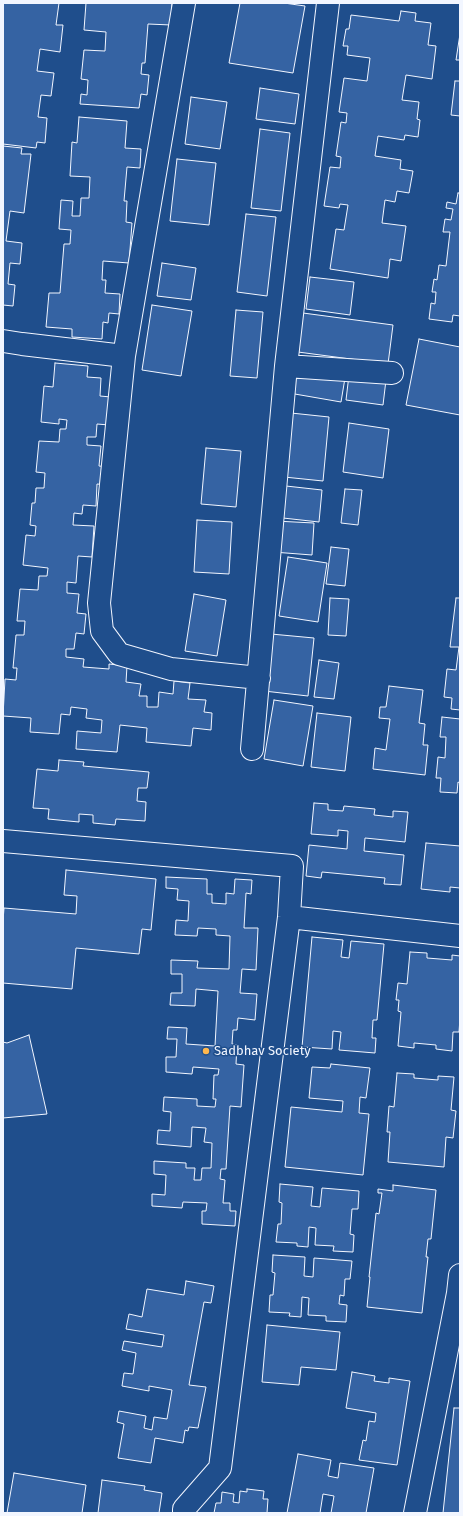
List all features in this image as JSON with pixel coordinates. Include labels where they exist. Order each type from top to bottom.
[{"type":"street","points":[[184,3],[124,356],[99,603],[102,631],[119,654],[171,669],[259,678]]},
{"type":"street","points":[[252,749],[286,366],[328,3]]},
{"type":"street","points":[[3,340],[22,344],[124,356]]},
{"type":"street","points":[[286,366],[392,373]]},
{"type":"street","points":[[3,841],[292,866],[289,917],[220,1468],[184,1509],[184,1513]]},
{"type":"street","points":[[289,917],[460,936]]},
{"type":"street","points":[[415,1513],[458,1293],[460,1275]]},
{"type":"building","points":[[3,3],[59,3],[56,25],[63,25],[60,52],[40,49],[37,71],[54,73],[51,96],[41,95],[38,117],[47,118],[45,143],[37,142],[36,148],[3,144]]},
{"type":"building","points":[[86,3],[172,3],[171,25],[148,24],[145,63],[142,63],[141,74],[149,75],[147,95],[141,94],[139,108],[80,104],[81,94],[87,95],[88,80],[81,79],[84,50],[105,51],[106,32],[84,30]]},
{"type":"building","points":[[240,3],[284,3],[305,6],[293,73],[229,63]]},
{"type":"building","points":[[401,11],[416,13],[415,21],[431,23],[428,45],[436,46],[432,79],[406,75],[402,100],[419,102],[417,119],[420,120],[418,137],[405,135],[404,140],[378,136],[375,156],[401,160],[400,169],[413,171],[409,193],[397,191],[395,202],[385,200],[382,223],[406,226],[401,261],[390,259],[388,278],[330,269],[336,229],[344,230],[348,205],[340,204],[339,208],[324,206],[330,167],[340,168],[341,157],[336,156],[341,122],[346,123],[347,113],[339,112],[344,78],[367,81],[370,58],[347,55],[348,46],[343,46],[346,29],[349,29],[351,15],[399,21]]},
{"type":"building","points":[[460,34],[460,60],[456,60]]},
{"type":"building","points":[[455,81],[460,81],[460,116],[451,115]]},
{"type":"building","points":[[260,88],[299,94],[295,124],[256,119]]},
{"type":"building","points":[[191,97],[227,102],[220,149],[185,144]]},
{"type":"building","points":[[79,117],[127,121],[125,148],[141,149],[140,168],[127,167],[124,201],[127,201],[126,222],[132,223],[129,263],[103,261],[102,280],[106,280],[105,293],[120,294],[119,314],[109,313],[108,323],[103,322],[102,339],[72,337],[72,329],[46,327],[49,293],[60,293],[64,244],[70,244],[71,230],[59,229],[61,200],[73,201],[72,216],[80,216],[81,198],[89,198],[90,177],[70,176],[72,142],[77,143]]},
{"type":"building","points":[[260,129],[290,133],[281,211],[251,208]]},
{"type":"building","points":[[3,146],[22,148],[21,154],[31,154],[24,213],[10,211],[6,241],[22,243],[20,264],[10,263],[8,284],[15,285],[13,306],[3,305]]},
{"type":"building","points":[[177,159],[216,163],[209,225],[170,221]]},
{"type":"building","points":[[458,193],[460,193],[460,316],[453,315],[452,322],[429,319],[431,303],[435,304],[436,292],[432,292],[434,279],[437,280],[439,265],[446,266],[450,232],[443,232],[445,219],[451,220],[453,209],[446,208],[447,202],[456,204]]},
{"type":"building","points":[[246,214],[276,217],[267,296],[237,292]]},
{"type":"building","points":[[162,263],[196,268],[191,300],[157,296]]},
{"type":"building","points":[[310,277],[354,282],[350,315],[306,309]]},
{"type":"building","points":[[152,305],[192,311],[181,376],[142,370]]},
{"type":"building","points":[[236,310],[263,312],[257,378],[230,376]]},
{"type":"building","points":[[303,313],[393,325],[388,364],[298,352]]},
{"type":"building","points":[[419,339],[460,347],[460,415],[406,405]]},
{"type":"building","points":[[55,363],[88,366],[87,377],[101,378],[100,396],[111,397],[109,425],[97,424],[96,437],[87,437],[87,445],[101,446],[99,466],[109,467],[107,485],[97,484],[96,506],[83,505],[82,514],[74,513],[73,525],[94,526],[92,557],[78,556],[76,583],[67,582],[67,593],[79,594],[77,613],[86,614],[84,634],[76,633],[74,649],[66,649],[66,657],[84,659],[83,667],[109,669],[109,664],[127,666],[126,682],[141,684],[139,696],[147,696],[147,707],[158,707],[159,692],[173,694],[174,681],[190,683],[188,699],[206,700],[204,712],[212,713],[211,730],[193,728],[191,746],[146,742],[147,728],[120,725],[117,752],[76,749],[77,731],[101,733],[102,720],[86,718],[87,709],[71,707],[70,715],[61,714],[59,734],[30,732],[31,718],[3,716],[5,679],[16,680],[17,668],[13,668],[16,635],[24,635],[25,621],[17,621],[20,589],[38,590],[39,576],[47,576],[48,568],[23,565],[26,535],[35,536],[36,526],[30,525],[32,503],[35,503],[36,488],[44,488],[45,473],[36,472],[39,441],[59,442],[60,429],[66,429],[67,420],[59,419],[59,424],[41,422],[44,386],[53,387]]},
{"type":"building","points":[[293,370],[345,378],[341,402],[289,393]]},
{"type":"building","points":[[349,375],[386,380],[383,405],[346,400]]},
{"type":"building","points":[[291,413],[329,417],[323,481],[284,477]]},
{"type":"building","points":[[349,423],[389,429],[383,478],[343,472]]},
{"type":"building","points":[[206,448],[241,451],[236,507],[201,504]]},
{"type":"building","points":[[286,486],[322,490],[319,522],[283,518]]},
{"type":"building","points":[[345,489],[362,490],[358,525],[341,523]]},
{"type":"building","points":[[197,520],[232,522],[229,574],[194,572]]},
{"type":"building","points":[[275,521],[314,523],[312,555],[273,552]]},
{"type":"building","points":[[331,547],[349,549],[345,586],[326,584]]},
{"type":"building","points":[[288,557],[327,563],[318,622],[279,616]]},
{"type":"building","points":[[194,594],[226,600],[217,656],[185,651]]},
{"type":"building","points":[[330,598],[349,599],[346,636],[328,635]]},
{"type":"building","points":[[456,598],[460,598],[460,710],[451,709],[452,698],[444,697],[447,669],[456,670],[459,647],[450,647]]},
{"type":"building","points":[[271,634],[314,638],[308,696],[264,691]]},
{"type":"building","points":[[319,660],[339,663],[334,699],[314,697]]},
{"type":"building","points":[[389,686],[423,690],[419,723],[425,724],[423,745],[428,745],[425,775],[373,769],[375,748],[386,750],[390,719],[379,718],[380,707],[386,707]]},
{"type":"building","points":[[274,700],[313,706],[303,766],[264,759]]},
{"type":"building","points":[[317,713],[351,717],[345,771],[311,767]]},
{"type":"building","points":[[442,717],[460,719],[460,783],[458,782],[457,793],[440,792],[441,778],[436,778],[438,757],[445,758],[446,737],[440,737]]},
{"type":"building","points":[[59,760],[84,762],[83,766],[149,772],[147,788],[138,788],[137,801],[146,802],[145,821],[116,819],[115,825],[93,823],[93,815],[79,814],[79,822],[48,819],[49,809],[33,808],[37,769],[58,771]]},
{"type":"building","points":[[314,803],[328,804],[328,810],[343,811],[344,806],[375,809],[374,815],[393,817],[393,811],[408,812],[405,842],[365,838],[364,851],[404,855],[401,885],[384,884],[385,878],[322,872],[321,878],[306,876],[309,845],[347,849],[348,831],[338,830],[338,836],[311,834]]},
{"type":"building","points":[[426,843],[460,846],[460,888],[450,887],[450,892],[421,889]]},
{"type":"building","points":[[66,870],[156,879],[151,930],[142,929],[139,954],[76,948],[72,989],[3,983],[4,908],[76,914],[77,896],[64,895]]},
{"type":"building","name":"Sadbhav Society","points":[[166,877],[207,879],[207,894],[212,894],[212,903],[226,904],[226,893],[234,894],[235,879],[252,880],[251,894],[246,893],[244,928],[258,928],[256,970],[242,969],[240,993],[257,994],[255,1020],[238,1018],[237,1030],[233,1030],[232,1044],[237,1045],[236,1064],[244,1065],[241,1107],[230,1106],[226,1169],[221,1169],[220,1179],[225,1180],[223,1203],[230,1203],[230,1211],[236,1211],[235,1226],[202,1224],[202,1211],[206,1211],[207,1203],[183,1202],[182,1208],[152,1206],[152,1194],[165,1195],[166,1175],[154,1174],[154,1161],[186,1163],[186,1168],[195,1168],[194,1180],[201,1180],[202,1168],[211,1168],[212,1143],[204,1142],[206,1128],[192,1127],[191,1147],[157,1144],[158,1130],[170,1131],[171,1112],[163,1111],[164,1097],[197,1099],[197,1106],[215,1107],[216,1099],[213,1099],[214,1075],[218,1075],[219,1069],[193,1067],[192,1074],[166,1072],[166,1057],[176,1057],[177,1039],[167,1039],[168,1027],[187,1028],[186,1044],[215,1046],[218,991],[196,989],[195,1006],[170,1005],[171,993],[182,993],[182,974],[171,974],[171,960],[198,961],[197,968],[229,969],[230,936],[216,935],[216,929],[198,928],[197,936],[175,935],[176,920],[188,921],[189,901],[177,900],[178,889],[166,888]]},
{"type":"building","points":[[312,937],[343,940],[341,957],[349,958],[351,941],[384,944],[377,1020],[373,1020],[372,1038],[376,1038],[375,1053],[339,1050],[341,1032],[333,1031],[332,1049],[302,1047]]},
{"type":"building","points":[[410,952],[427,953],[427,958],[452,960],[452,955],[460,956],[459,1032],[453,1032],[452,1051],[436,1049],[436,1045],[414,1043],[414,1048],[398,1046],[401,1012],[398,1011],[399,1000],[396,1000],[398,983],[407,984]]},
{"type":"building","points":[[29,1035],[47,1114],[3,1118],[3,1042],[7,1043]]},
{"type":"building","points":[[331,1064],[370,1068],[366,1098],[360,1097],[359,1113],[369,1114],[363,1175],[285,1167],[291,1107],[342,1112],[343,1101],[309,1098],[312,1067],[330,1068]]},
{"type":"building","points":[[397,1073],[414,1074],[414,1078],[438,1080],[438,1076],[454,1077],[451,1110],[456,1111],[453,1138],[446,1137],[444,1167],[388,1162],[390,1132],[387,1132],[389,1106],[394,1107]]},
{"type":"building","points":[[280,1184],[313,1187],[311,1206],[320,1207],[322,1188],[359,1191],[358,1209],[352,1209],[350,1234],[354,1235],[353,1252],[333,1251],[334,1246],[315,1245],[316,1228],[309,1227],[308,1247],[297,1246],[297,1243],[276,1242],[278,1224],[281,1224],[282,1203],[279,1202]]},
{"type":"building","points":[[393,1185],[436,1190],[431,1239],[428,1239],[426,1257],[428,1257],[422,1313],[367,1307],[376,1213],[379,1214],[382,1193],[378,1193],[378,1189],[393,1191]]},
{"type":"building","points":[[273,1255],[305,1257],[304,1276],[313,1277],[314,1258],[352,1261],[350,1279],[345,1279],[344,1296],[340,1295],[339,1304],[347,1305],[346,1322],[326,1321],[326,1316],[308,1315],[309,1298],[302,1297],[301,1317],[289,1316],[290,1313],[269,1312],[270,1295],[273,1295],[275,1273],[272,1272]]},
{"type":"building","points":[[186,1281],[214,1286],[211,1303],[204,1302],[189,1385],[206,1387],[198,1428],[189,1427],[188,1431],[185,1430],[183,1443],[155,1438],[151,1463],[118,1458],[124,1424],[117,1422],[119,1411],[146,1416],[144,1428],[152,1430],[154,1417],[167,1419],[172,1390],[149,1386],[149,1391],[122,1386],[124,1373],[133,1374],[136,1353],[122,1350],[124,1341],[162,1347],[164,1335],[126,1329],[129,1314],[142,1317],[147,1289],[184,1295]]},
{"type":"building","points":[[267,1325],[340,1332],[336,1370],[301,1367],[299,1385],[262,1382]]},
{"type":"building","points":[[352,1372],[375,1376],[374,1381],[389,1383],[389,1378],[410,1381],[397,1465],[359,1460],[363,1440],[366,1441],[369,1421],[375,1422],[376,1413],[346,1408]]},
{"type":"building","points":[[454,1408],[460,1408],[460,1513],[443,1513]]},
{"type":"building","points":[[298,1454],[331,1460],[328,1476],[338,1478],[340,1463],[374,1468],[366,1513],[331,1513],[334,1496],[323,1494],[320,1513],[287,1513]]},
{"type":"building","points":[[14,1473],[86,1485],[82,1513],[7,1513]]},
{"type":"building","points":[[102,1480],[145,1486],[144,1490],[162,1493],[159,1513],[98,1513]]},
{"type":"building","points":[[247,1489],[264,1491],[263,1499],[268,1499],[267,1513],[214,1513],[216,1503],[221,1503],[222,1492],[234,1494],[233,1502],[239,1503],[240,1491],[247,1492]]},
{"type":"place","name":"Sadbhav Society","points":[[206,1051]]}]
